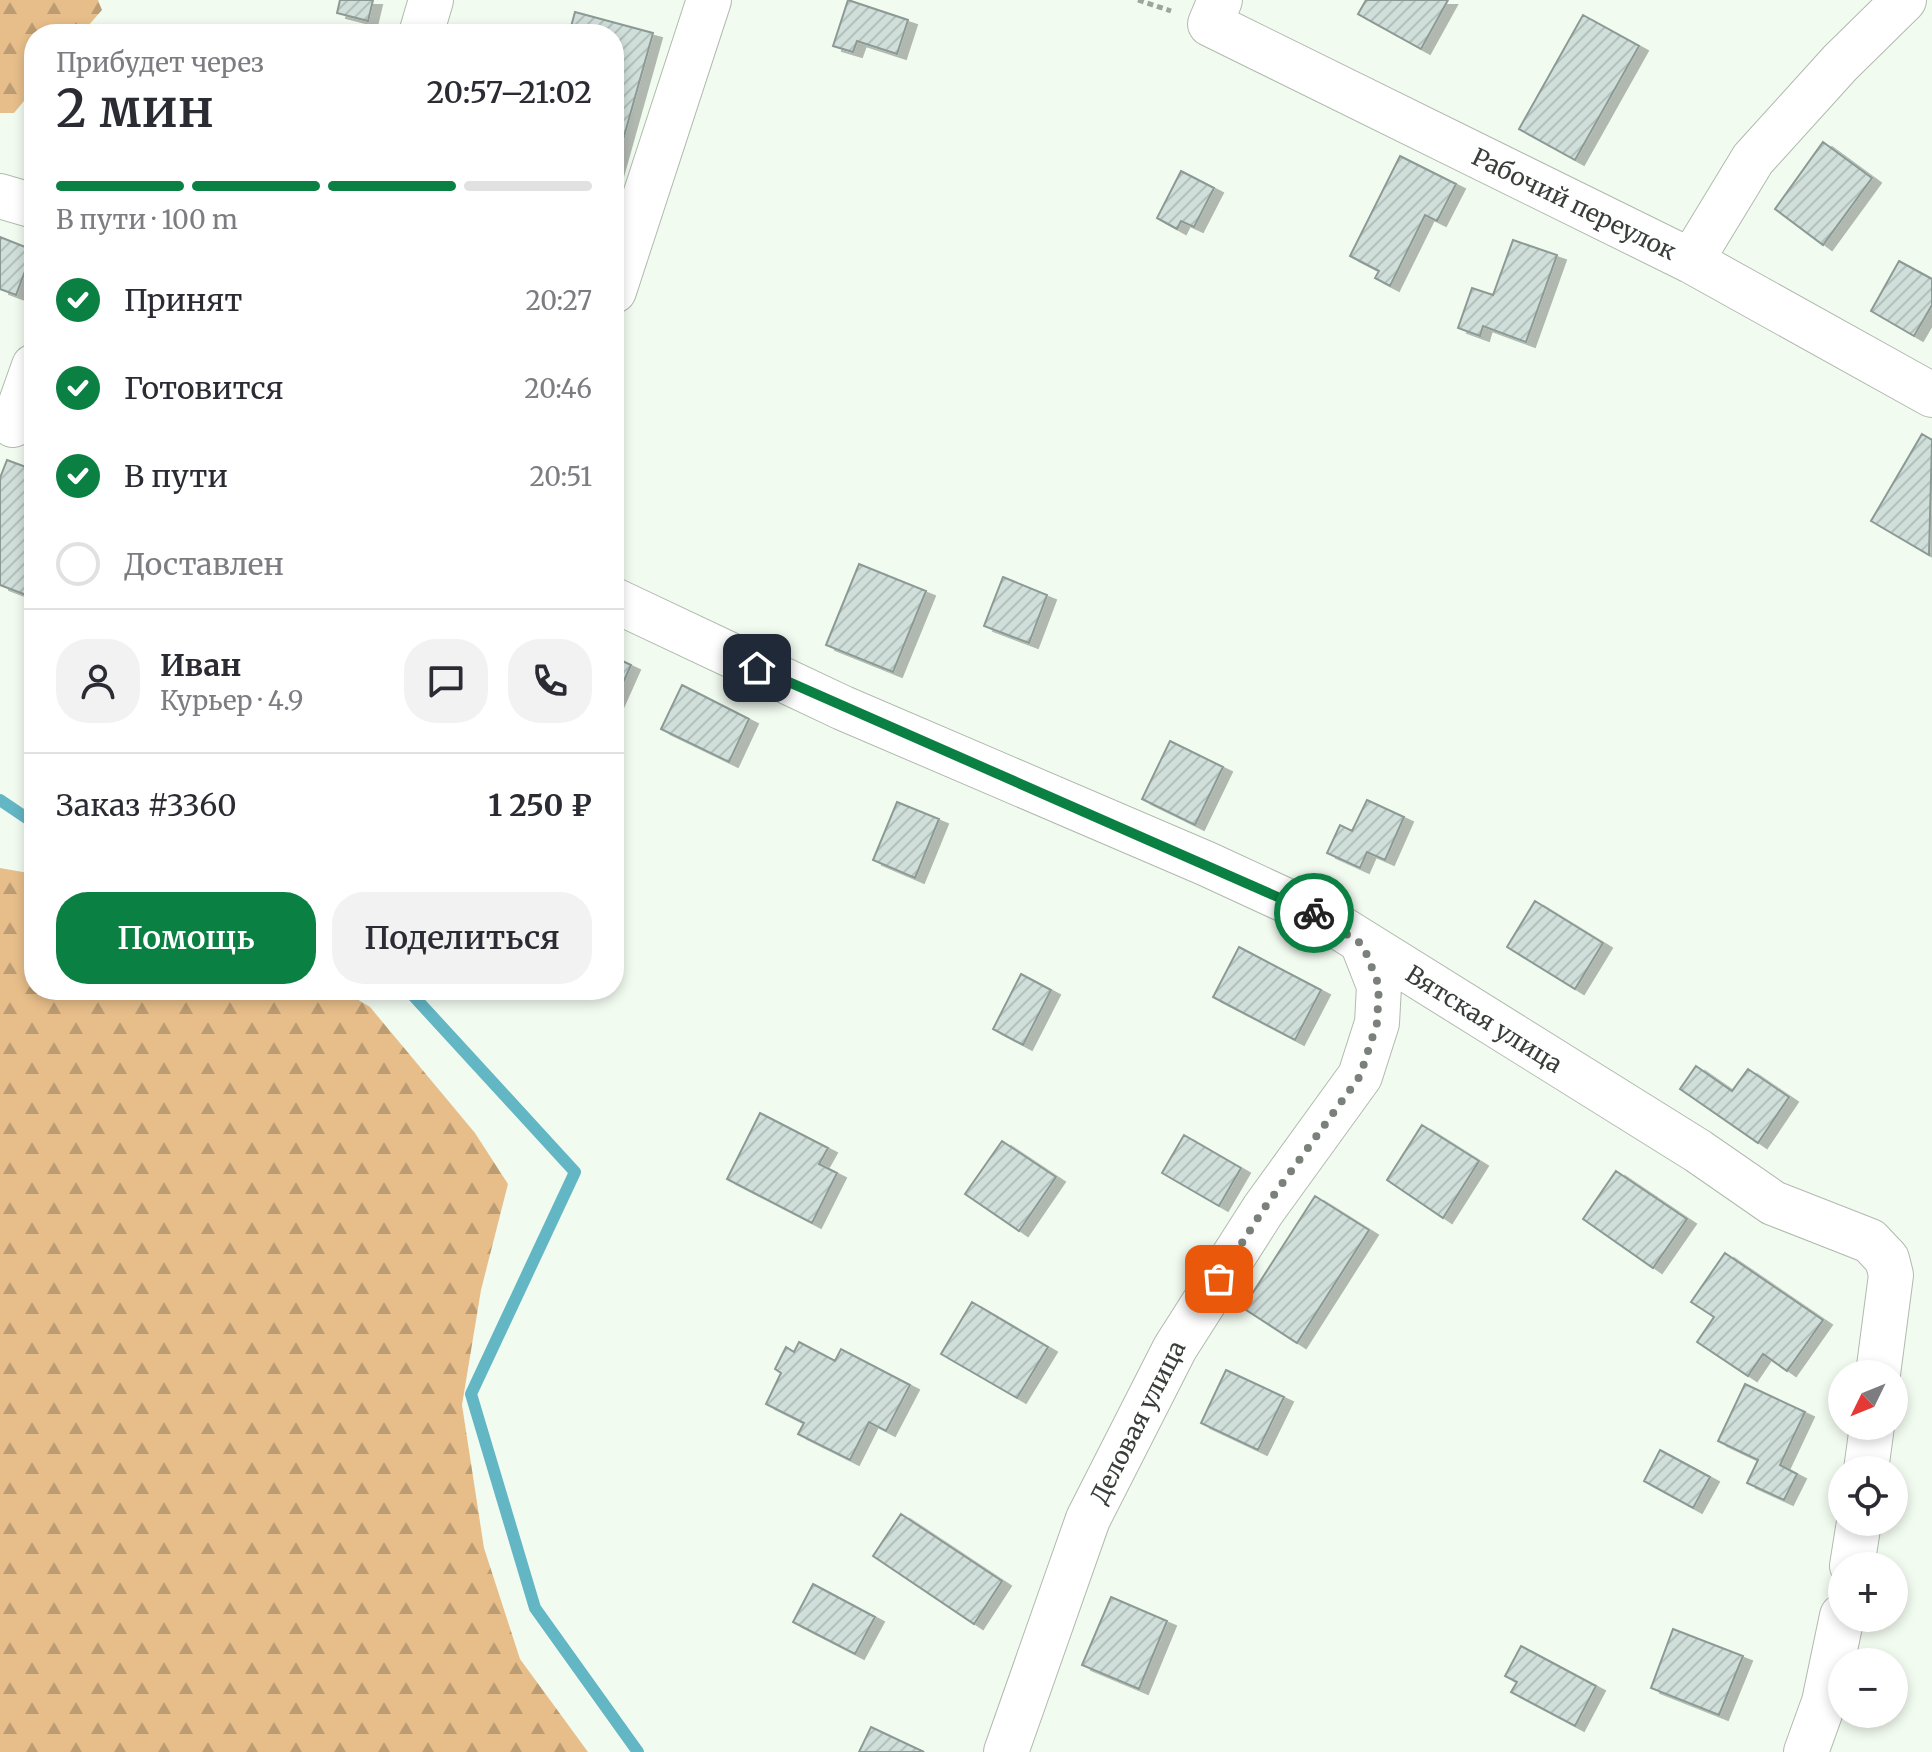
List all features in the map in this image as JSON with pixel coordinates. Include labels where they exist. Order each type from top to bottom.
[{"type":"street","points":[[424,24],[431,0]]},
{"type":"street","points":[[624,260],[709,0]]},
{"type":"street","points":[[1691,261],[1753,159],[1840,63],[1904,0]]},
{"type":"street","name":"Рабочий переулок","points":[[1215,12],[1691,261],[1932,395]]},
{"type":"street","points":[[0,196],[24,203]]},
{"type":"street","points":[[16,426],[24,399]]},
{"type":"street","name":"Вятская улица","points":[[624,605],[843,708],[1220,870],[1326,919],[1363,945],[1698,1151],[1773,1203],[1870,1241],[1887,1259],[1891,1275],[1880,1360]]},
{"type":"street","name":"Деловая улица","points":[[1006,1752],[1088,1519],[1175,1348],[1263,1210],[1360,1076],[1377,1023],[1379,986],[1363,945]]},
{"type":"street","points":[[1806,1752],[1824,1702],[1839,1632]]},
{"type":"green space","points":[[0,0],[98,0],[102,10],[90,24],[24,24],[24,101],[14,113],[0,113]]},
{"type":"green space","points":[[0,868],[24,872],[24,1000],[358,1000],[370,1007],[475,1133],[508,1184],[481,1290],[462,1405],[484,1548],[520,1659],[588,1752],[0,1752]]},
{"type":"building","points":[[340,0],[373,0],[368,21],[337,13]]},
{"type":"building","points":[[848,0],[908,20],[897,54],[857,41],[853,52],[833,46]]},
{"type":"building","points":[[1366,0],[1448,0],[1421,49],[1358,14]]},
{"type":"building","points":[[575,12],[620,24],[572,24]]},
{"type":"building","points":[[1583,15],[1639,46],[1575,160],[1519,129]]},
{"type":"building","points":[[624,25],[653,33],[624,136]]},
{"type":"building","points":[[1823,142],[1872,178],[1823,245],[1775,209]]},
{"type":"building","points":[[1400,156],[1456,184],[1437,221],[1425,215],[1390,286],[1375,278],[1379,271],[1350,256]]},
{"type":"building","points":[[1181,171],[1214,188],[1194,227],[1181,221],[1177,229],[1157,218]]},
{"type":"building","points":[[0,237],[24,246],[24,274],[16,295],[0,289]]},
{"type":"building","points":[[1513,240],[1557,255],[1526,342],[1483,326],[1480,336],[1458,328],[1472,288],[1493,295]]},
{"type":"building","points":[[1899,261],[1932,279],[1932,305],[1914,336],[1871,311]]},
{"type":"building","points":[[1922,434],[1932,440],[1929,555],[1871,521]]},
{"type":"building","points":[[7,460],[24,466],[24,594],[0,585],[0,478]]},
{"type":"building","points":[[859,564],[926,591],[893,672],[826,645]]},
{"type":"building","points":[[1003,577],[1047,595],[1029,643],[984,626]]},
{"type":"building","points":[[624,662],[631,665],[624,681]]},
{"type":"building","points":[[682,685],[749,719],[729,762],[661,729]]},
{"type":"building","points":[[1170,741],[1223,767],[1195,825],[1142,799]]},
{"type":"building","points":[[1367,800],[1404,817],[1385,860],[1367,852],[1360,868],[1327,853],[1340,825],[1352,831]]},
{"type":"building","points":[[897,802],[939,819],[915,878],[873,860]]},
{"type":"building","points":[[1535,901],[1603,943],[1575,989],[1507,947]]},
{"type":"building","points":[[1239,947],[1321,990],[1295,1040],[1213,997]]},
{"type":"building","points":[[1021,974],[1051,990],[1023,1045],[993,1029]]},
{"type":"building","points":[[1696,1066],[1732,1091],[1748,1069],[1789,1097],[1758,1143],[1680,1089]]},
{"type":"building","points":[[760,1113],[828,1148],[819,1164],[837,1173],[812,1223],[727,1179]]},
{"type":"building","points":[[1422,1125],[1479,1161],[1443,1218],[1387,1180]]},
{"type":"building","points":[[1184,1135],[1241,1168],[1219,1206],[1162,1173]]},
{"type":"building","points":[[1002,1141],[1056,1177],[1019,1231],[965,1194]]},
{"type":"building","points":[[1616,1171],[1687,1219],[1653,1268],[1583,1219]]},
{"type":"building","points":[[1315,1196],[1369,1230],[1297,1343],[1243,1308]]},
{"type":"building","points":[[1725,1253],[1823,1320],[1787,1371],[1763,1354],[1748,1376],[1697,1342],[1714,1317],[1691,1302]]},
{"type":"building","points":[[972,1302],[1048,1347],[1017,1398],[941,1354]]},
{"type":"building","points":[[799,1342],[835,1361],[841,1349],[910,1385],[886,1431],[869,1422],[850,1460],[798,1434],[804,1423],[766,1404],[781,1373],[775,1369],[786,1347],[794,1352]]},
{"type":"building","points":[[1226,1370],[1284,1397],[1258,1450],[1201,1423]]},
{"type":"building","points":[[1745,1384],[1805,1412],[1780,1465],[1797,1474],[1784,1500],[1747,1483],[1758,1460],[1718,1441]]},
{"type":"building","points":[[1660,1450],[1710,1477],[1693,1508],[1644,1481]]},
{"type":"building","points":[[901,1514],[1002,1581],[974,1624],[873,1556]]},
{"type":"building","points":[[813,1584],[875,1617],[855,1654],[793,1622]]},
{"type":"building","points":[[1111,1597],[1167,1621],[1139,1689],[1082,1665]]},
{"type":"building","points":[[1673,1629],[1743,1656],[1719,1715],[1651,1688]]},
{"type":"building","points":[[1521,1646],[1596,1686],[1575,1726],[1511,1692],[1517,1682],[1505,1676]]},
{"type":"building","points":[[871,1727],[924,1752],[859,1752]]},
{"type":"waterway","points":[[0,800],[24,816]]},
{"type":"waterway","points":[[417,1000],[575,1172],[471,1394],[535,1608],[638,1752]]},
{"type":"way so far","points":[[1219,1279],[1263,1210],[1360,1076],[1371,1049],[1377,1023],[1379,986],[1363,945],[1314,913]]},
{"type":"route","points":[[757,668],[1314,913]]}]
